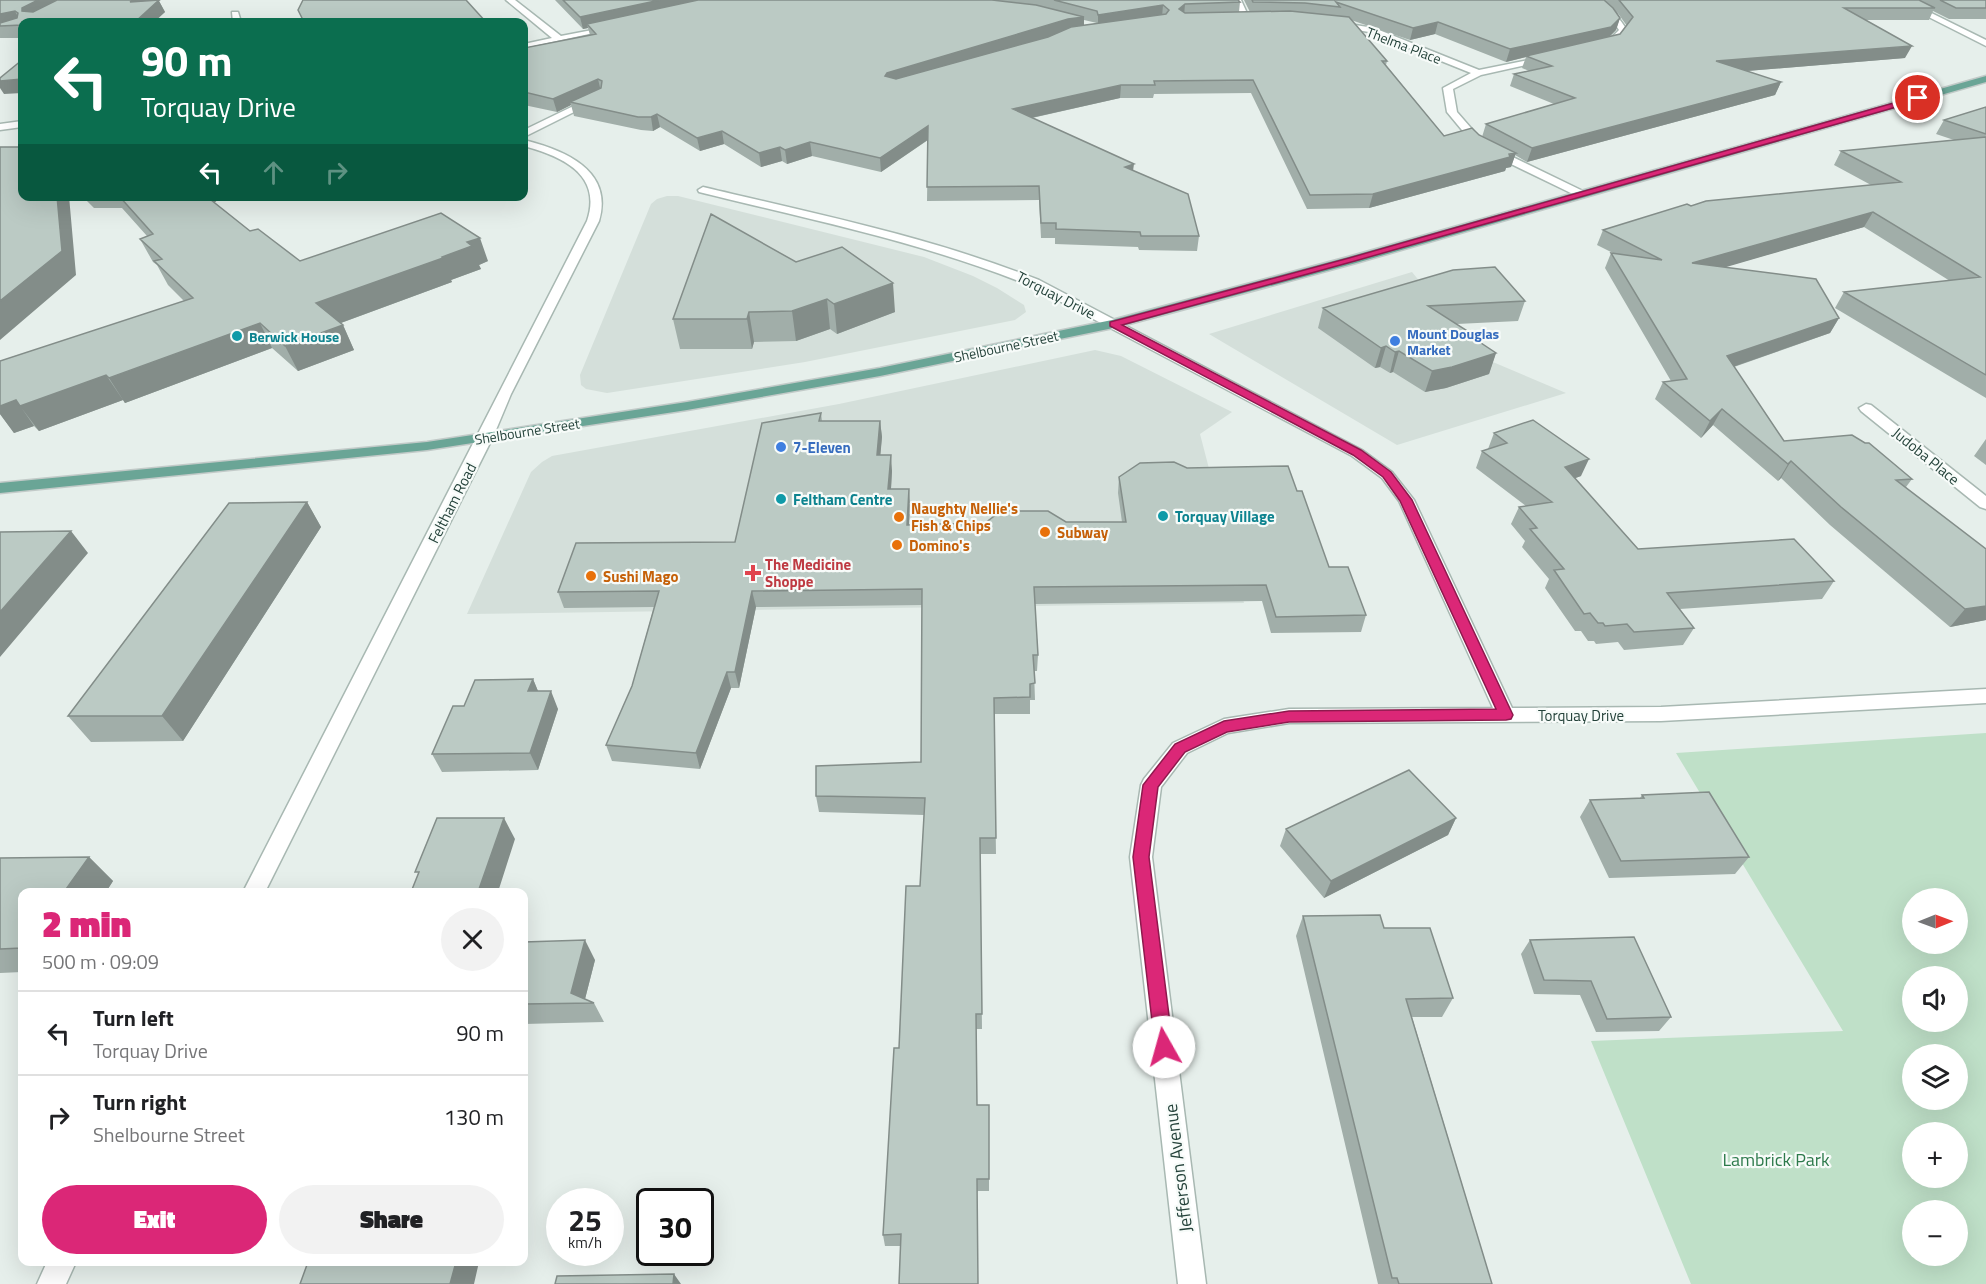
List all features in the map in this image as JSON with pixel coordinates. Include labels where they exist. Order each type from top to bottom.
[{"type":"main road","name":"Shelbourne Street","points":[[0,488],[427,446],[687,406],[880,372],[1113,324],[1986,79]]},
{"type":"street","points":[[510,0],[560,39]]},
{"type":"street","points":[[1237,0],[1248,20]]},
{"type":"street","points":[[1588,48],[1611,43],[1623,30],[1614,16],[1592,0]]},
{"type":"street","points":[[1899,0],[1986,43]]},
{"type":"street","points":[[1237,20],[1260,20]]},
{"type":"street","name":"Thelma Place","points":[[1328,22],[1371,30],[1478,73]]},
{"type":"street","points":[[528,45],[626,25]]},
{"type":"street","points":[[1555,55],[1478,73],[1448,88],[1452,112],[1479,144],[1581,194]]},
{"type":"street","points":[[528,132],[600,97]]},
{"type":"street","points":[[0,127],[18,125]]},
{"type":"street","name":"Feltham Road","points":[[256,888],[486,437],[504,394],[593,221],[597,203],[595,189],[588,177],[567,159],[528,144]]},
{"type":"street","name":"Torquay Drive","points":[[703,190],[942,248],[1035,283],[1357,453],[1387,475],[1406,500],[1506,715],[1708,713],[1986,696]]},
{"type":"street","name":"Judoba Place","points":[[1866,408],[1986,504]]},
{"type":"street","name":"Jefferson Avenue","points":[[1192,1284],[1141,857],[1151,785],[1180,748],[1224,726],[1289,716],[1506,715]]},
{"type":"street","points":[[51,1284],[60,1266]]},
{"type":"shaded area","points":[[667,196],[678,196],[924,257],[997,288],[1024,305],[1026,312],[1015,320],[805,362],[607,393],[586,389],[581,385],[580,375],[651,204]]},
{"type":"shaded area","points":[[1412,272],[1481,357],[1566,393],[1397,445],[1209,334]]},
{"type":"shaded area","points":[[1095,350],[1121,356],[1232,412],[1200,434],[1244,603],[467,614],[531,472],[552,456],[839,404]]},
{"type":"green space","name":"Lambrick Park","points":[[1986,733],[1986,1284],[1691,1284],[1591,1041],[1843,1031],[1676,753]]},
{"type":"building","points":[[0,0],[38,0],[22,8],[22,11],[33,12],[57,0],[134,0],[130,2],[159,0],[139,18],[18,18],[18,25],[0,26],[0,23],[17,18],[18,13],[15,11],[0,14]]},
{"type":"building","points":[[303,0],[466,0],[482,18],[302,18],[298,10]]},
{"type":"building","points":[[563,0],[660,0],[580,17]]},
{"type":"building","points":[[698,0],[992,0],[1036,5],[1084,17],[1068,19],[887,73],[885,76],[896,79],[1048,37],[1071,27],[1166,14],[1169,10],[1163,5],[1098,15],[1097,11],[1054,0],[1238,0],[1240,2],[1185,4],[1179,9],[1185,13],[1290,11],[1349,17],[1387,61],[1382,61],[1444,136],[1472,128],[1479,135],[1516,153],[1509,154],[1510,157],[1373,194],[1310,195],[1253,80],[1154,81],[1155,85],[1121,85],[1013,109],[1134,164],[1125,167],[1188,194],[1199,236],[1141,236],[1140,232],[1056,229],[1056,223],[1041,223],[1039,186],[927,187],[928,126],[880,158],[810,142],[785,150],[780,147],[759,153],[722,131],[697,138],[657,114],[651,117],[638,117],[570,102],[601,88],[602,81],[598,79],[553,99],[528,93],[528,47],[596,34],[587,24]]},
{"type":"building","points":[[1252,0],[1604,0],[1620,18],[1611,27],[1510,49],[1438,22],[1413,28],[1336,2],[1340,7],[1305,3],[1253,2]]},
{"type":"building","points":[[1619,0],[1919,0],[1935,8],[1844,8],[1912,46],[1716,61],[1781,82],[1532,148],[1486,124],[1575,98],[1514,74],[1552,66],[1526,56],[1620,34],[1633,17]]},
{"type":"building","points":[[1940,0],[1986,0],[1986,8],[1956,8]]},
{"type":"building","points":[[18,63],[18,79],[0,81],[0,78]]},
{"type":"building","points":[[1986,107],[1986,134],[1944,120]]},
{"type":"building","points":[[1986,137],[1986,375],[1844,292],[1980,277],[1873,212],[1692,263],[1816,279],[1839,318],[1727,356],[1784,441],[1852,435],[1869,443],[1912,479],[1896,480],[1986,549],[1986,606],[1965,609],[1841,507],[1791,461],[1788,464],[1722,409],[1710,421],[1663,382],[1687,379],[1611,253],[1662,260],[1603,230],[1687,204],[1691,206],[1706,201],[1901,182],[1841,151]]},
{"type":"building","points":[[0,147],[18,147],[18,201],[57,201],[62,251],[0,301]]},
{"type":"building","points":[[123,201],[212,201],[250,231],[258,229],[300,261],[441,213],[480,238],[467,242],[472,246],[443,258],[316,303],[343,325],[285,346],[260,323],[109,378],[106,375],[20,406],[16,400],[0,406],[0,361],[193,298],[154,261],[162,259],[140,239],[153,234]]},
{"type":"building","points":[[711,214],[796,262],[842,247],[893,283],[834,304],[827,299],[792,311],[749,312],[747,319],[673,319]]},
{"type":"building","points":[[1495,267],[1525,301],[1428,306],[1469,332],[1466,333],[1496,353],[1452,367],[1432,371],[1399,351],[1395,352],[1386,346],[1381,348],[1323,308],[1453,270]]},
{"type":"building","points":[[821,413],[819,421],[880,421],[877,455],[891,455],[888,489],[909,489],[907,525],[985,523],[1001,511],[1048,511],[1066,522],[1126,522],[1119,477],[1140,463],[1174,462],[1187,468],[1288,466],[1297,491],[1302,491],[1329,567],[1348,567],[1366,615],[1276,617],[1266,585],[1034,587],[1038,655],[1033,655],[1035,683],[1030,684],[1030,697],[994,698],[996,838],[980,838],[982,1014],[976,1014],[977,1105],[989,1105],[989,1179],[977,1179],[978,1284],[899,1284],[901,1234],[883,1235],[894,1048],[899,1048],[906,886],[920,886],[925,798],[816,796],[816,766],[921,762],[922,589],[752,591],[735,672],[727,672],[696,753],[606,745],[632,686],[659,591],[558,592],[576,543],[735,542],[762,423]]},
{"type":"building","points":[[1533,420],[1589,459],[1565,467],[1638,549],[1794,539],[1834,581],[1667,593],[1694,628],[1634,632],[1627,624],[1605,626],[1603,623],[1598,623],[1590,613],[1584,614],[1554,570],[1564,569],[1530,529],[1537,528],[1519,507],[1552,502],[1482,451],[1507,443],[1494,433]]},
{"type":"building","points":[[307,502],[162,716],[68,716],[229,503]]},
{"type":"building","points":[[71,531],[0,612],[0,532]]},
{"type":"building","points":[[533,679],[528,691],[551,691],[530,753],[432,754],[453,706],[464,706],[475,680]]},
{"type":"building","points":[[1409,770],[1456,818],[1331,881],[1286,829]]},
{"type":"building","points":[[1709,792],[1749,857],[1621,861],[1590,800],[1644,798],[1642,795]]},
{"type":"building","points":[[437,818],[504,818],[479,888],[413,888],[419,872],[415,872]]},
{"type":"building","points":[[89,857],[67,888],[18,888],[18,948],[0,949],[0,858]]},
{"type":"building","points":[[1380,915],[1384,928],[1430,928],[1453,998],[1406,999],[1492,1284],[1399,1284],[1397,1278],[1392,1278],[1303,916]]},
{"type":"building","points":[[1634,937],[1671,1017],[1607,1019],[1591,981],[1544,980],[1530,940]]},
{"type":"building","points":[[585,940],[571,993],[594,1003],[528,1004],[528,942]]},
{"type":"building","points":[[307,1266],[455,1266],[450,1284],[300,1284]]},
{"type":"building","points":[[674,1274],[673,1284],[555,1284],[557,1276]]},
{"type":"place","name":"Berwick House","points":[[237,336]]},
{"type":"place","name":"Mount Douglas Market","points":[[1395,341]]},
{"type":"place","name":"7-Eleven","points":[[781,447]]},
{"type":"place","name":"Feltham Centre","points":[[781,499]]},
{"type":"place","name":"Torquay Village","points":[[1163,516]]},
{"type":"place","name":"Naughty Nellie's Fish & Chips","points":[[899,517]]},
{"type":"place","name":"Subway","points":[[1045,532]]},
{"type":"place","name":"Domino's","points":[[897,545]]},
{"type":"place","name":"The Medicine Shoppe","points":[[753,573]]},
{"type":"place","name":"Sushi Mago","points":[[591,576]]},
{"type":"route","points":[[1164,1047],[1141,857],[1151,785],[1180,748],[1224,726],[1289,716],[1506,715],[1406,500],[1387,475],[1357,453],[1113,324],[1352,260],[1918,98]]}]
